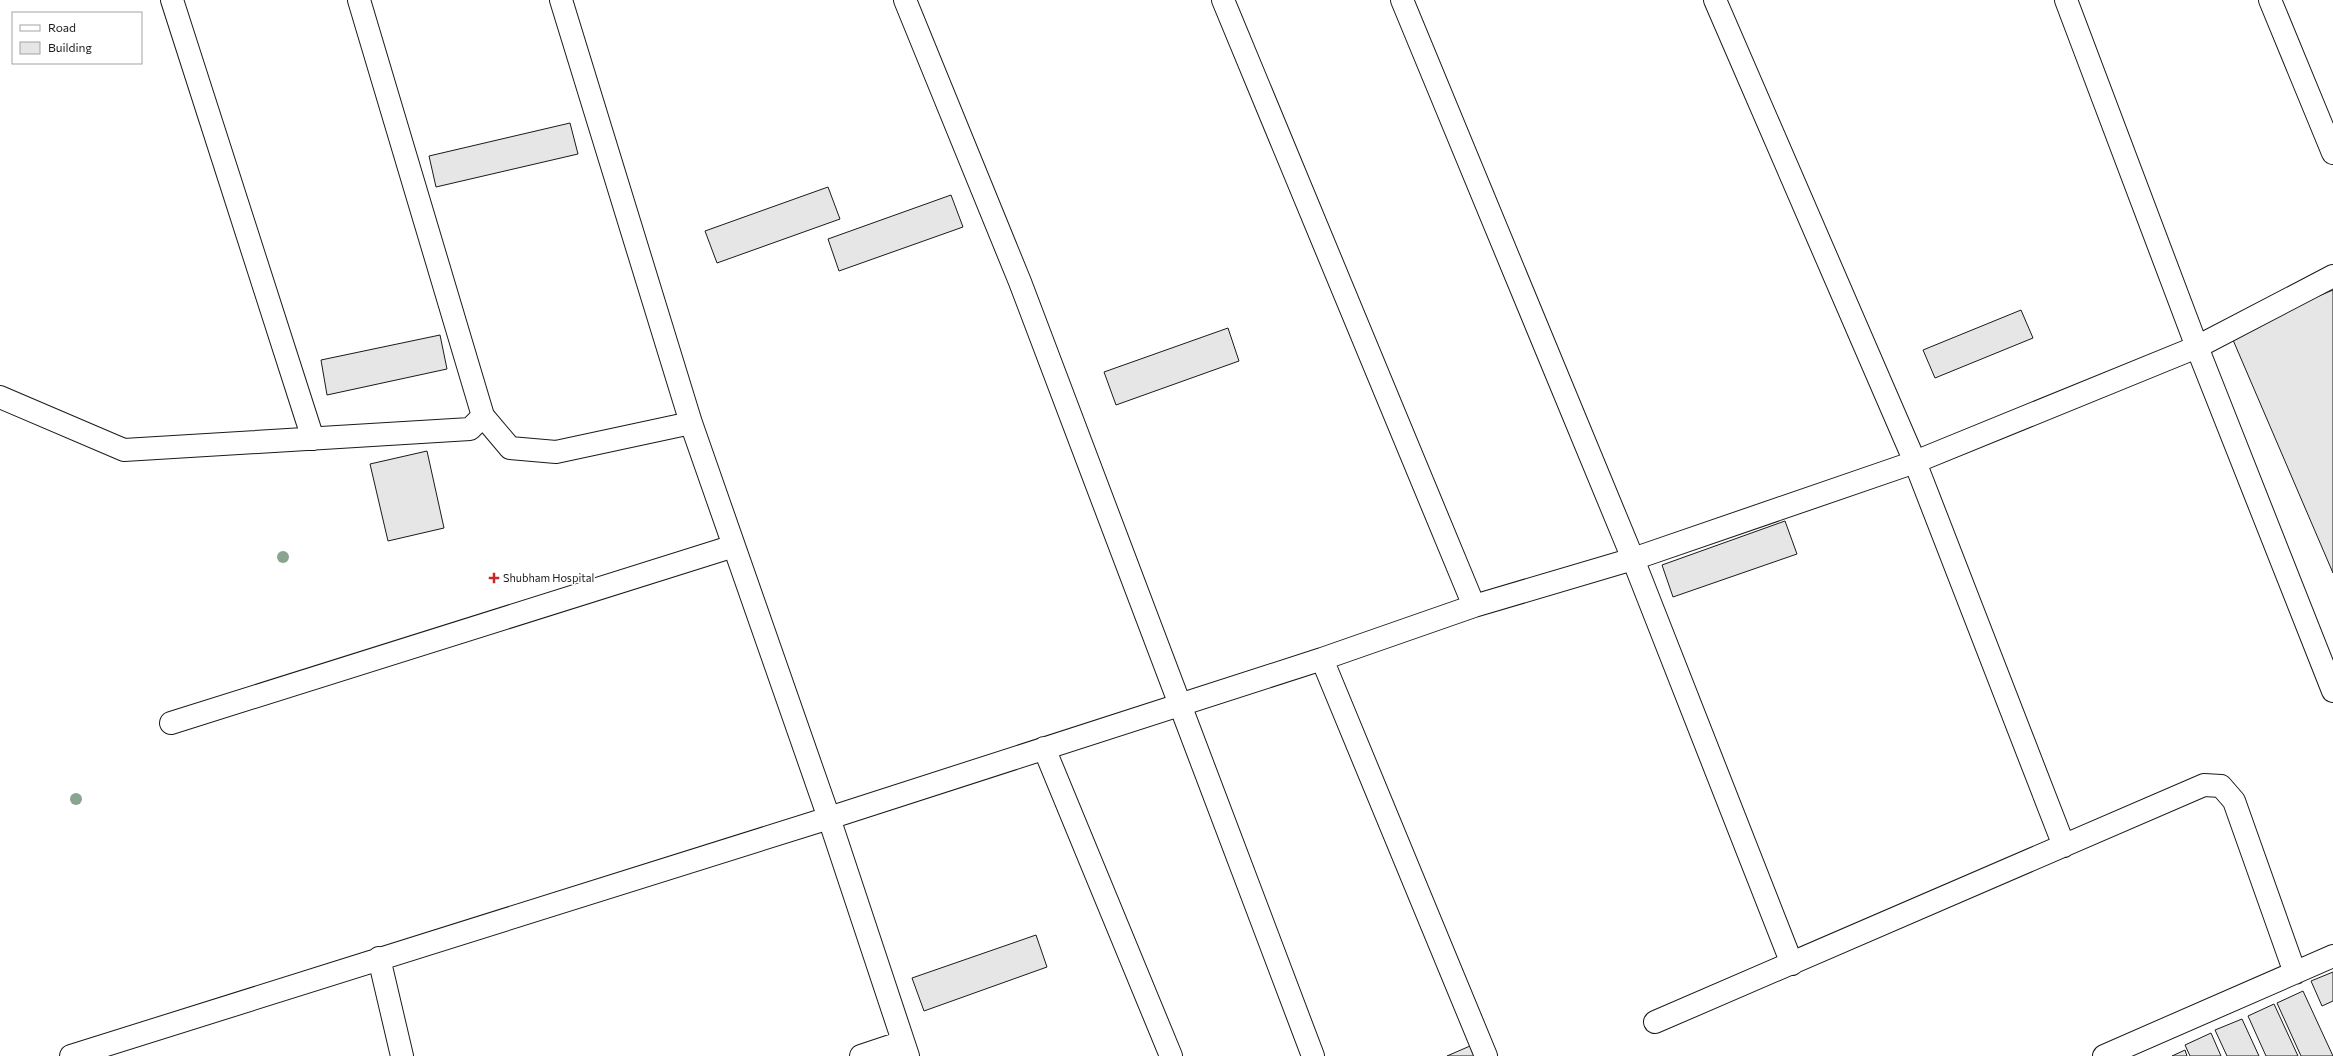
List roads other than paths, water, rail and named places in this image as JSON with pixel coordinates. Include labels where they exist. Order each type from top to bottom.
[{"type":"street","points":[[172,0],[313,439]]},
{"type":"street","points":[[359,0],[483,416],[510,448],[556,452],[691,423]]},
{"type":"street","points":[[561,0],[691,423],[829,818],[906,1049],[861,1056]]},
{"type":"street","points":[[905,0],[1020,282],[1313,1056]]},
{"type":"street","points":[[1223,0],[1474,606]]},
{"type":"street","points":[[1402,0],[1633,558],[1792,964]]},
{"type":"street","points":[[1715,0],[1915,462],[2064,846]]},
{"type":"street","points":[[2066,0],[2197,347],[2333,690]]},
{"type":"street","points":[[2270,0],[2333,154]]},
{"type":"street","points":[[71,1056],[379,958],[829,818],[1180,705],[1322,659],[1474,606],[1633,558],[1915,462],[2197,347],[2333,276]]},
{"type":"street","points":[[0,397],[124,450],[470,429],[483,416]]},
{"type":"street","points":[[171,723],[734,546]]},
{"type":"street","points":[[1322,659],[1486,1056]]},
{"type":"street","points":[[1044,748],[1172,1056]]},
{"type":"street","points":[[1655,1022],[2064,846],[2186,791],[2204,785],[2221,786],[2234,801],[2295,973]]},
{"type":"street","points":[[2104,1056],[2333,956]]},
{"type":"street","points":[[379,958],[402,1056]]},
{"type":"place","name":"Shubham Hospital","points":[[494,578]]}]
